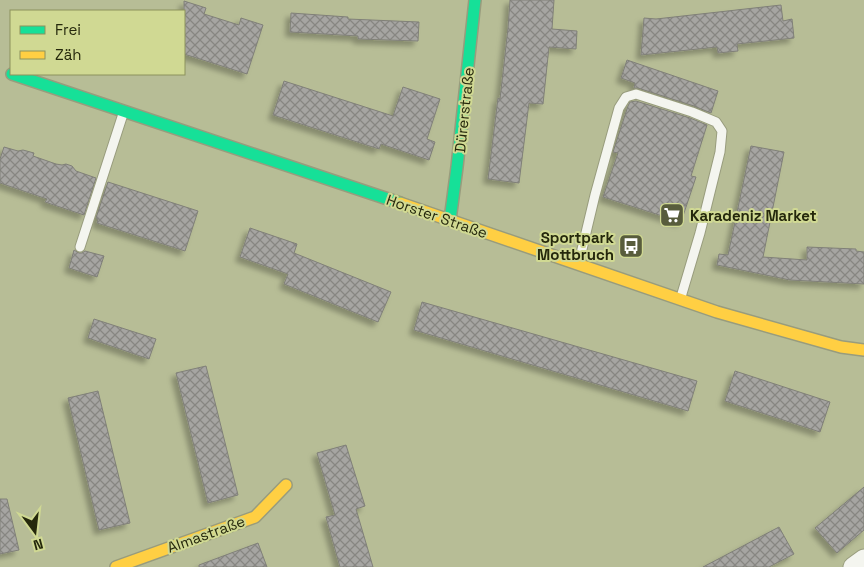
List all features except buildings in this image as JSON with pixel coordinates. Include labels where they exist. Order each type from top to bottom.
[{"type":"main road","name":"Dürerstraße","points":[[450,220],[476,0]]},
{"type":"main road","name":"Horster Straße","points":[[15,75],[450,220],[717,312],[840,347],[864,350]]},
{"type":"main road","name":"Almastraße","points":[[116,567],[255,517],[286,485]]},
{"type":"street","points":[[853,567],[864,559]]},
{"type":"lane","points":[[578,264],[594,195],[619,108],[626,97],[636,94],[692,112],[716,122],[722,131],[720,152],[700,233],[680,299]]},
{"type":"lane","points":[[80,247],[124,111]]},
{"type":"traffic: fast","points":[[450,220],[475,0]]},
{"type":"traffic: fast","points":[[15,75],[400,203]]},
{"type":"traffic: slow","points":[[400,203],[717,312],[841,347],[864,350]]},
{"type":"traffic: slow","points":[[116,567],[255,517],[286,485]]},
{"type":"place","name":"Karadeniz Market","points":[[672,215]]},
{"type":"place","name":"Sportpark Mottbruch","points":[[631,246]]}]
